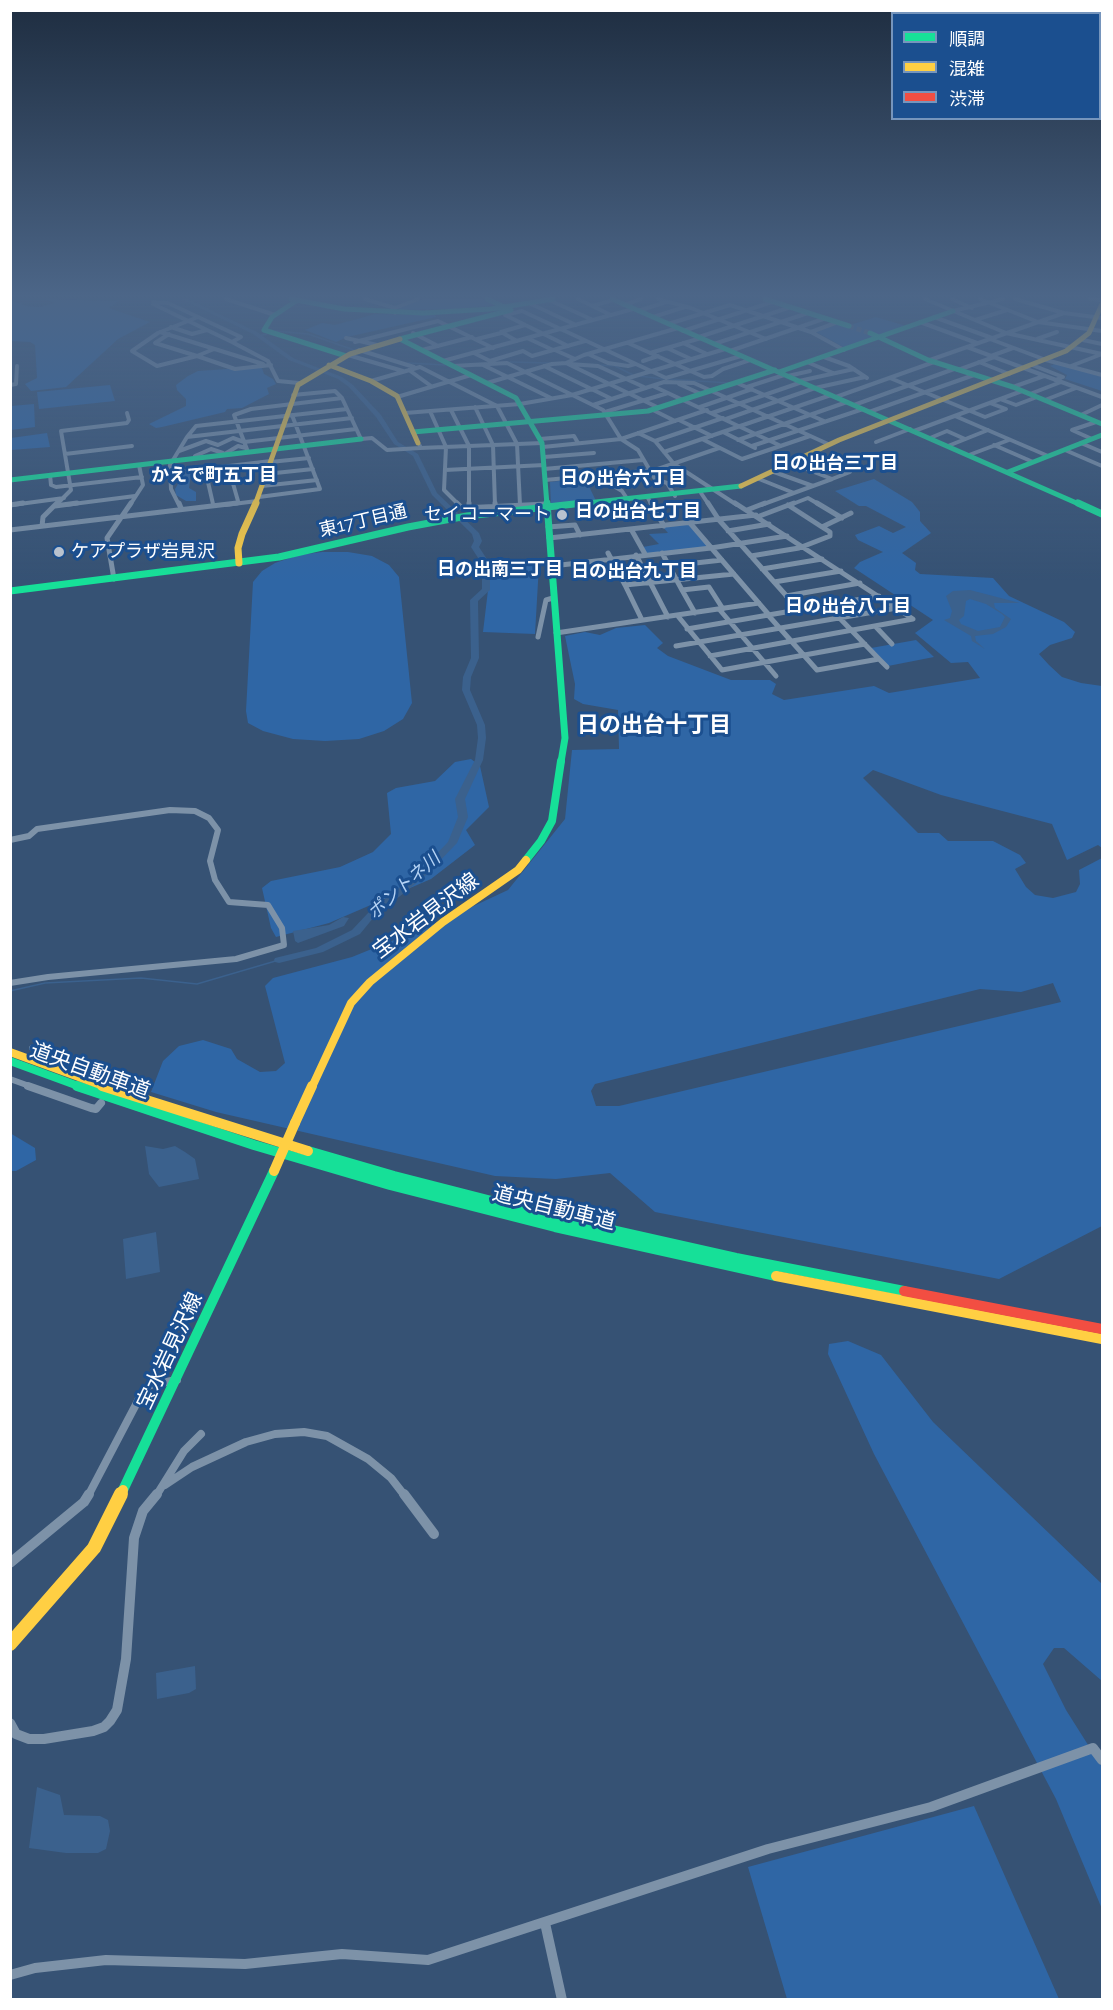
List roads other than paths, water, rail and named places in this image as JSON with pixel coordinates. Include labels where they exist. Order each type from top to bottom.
[{"type":"main road","points":[[239,563],[239,542],[258,499],[295,393]]},
{"type":"main road","points":[[390,393],[397,397],[405,413],[416,447]]},
{"type":"main road","name":"宝水岩見沢線","points":[[10,1644],[94,1548],[177,1380],[351,1003],[370,982],[443,922],[518,870],[541,841],[552,821],[561,784],[565,738],[544,464],[541,443],[530,422],[515,397],[507,393]]},
{"type":"main road","points":[[413,432],[656,409],[705,393]]},
{"type":"main road","points":[[826,393],[1102,514]]},
{"type":"main road","name":"東17丁目通","points":[[10,591],[239,563],[307,551],[468,512],[628,500],[743,487],[828,444],[962,393]]},
{"type":"main road","points":[[1026,393],[1099,423]]},
{"type":"main road","points":[[1008,472],[1099,437]]},
{"type":"main road","points":[[10,480],[247,450],[361,439]]},
{"type":"main road","name":"道央自動車道","points":[[10,1052],[260,1137],[394,1176],[558,1218],[747,1260],[1102,1329]]},
{"type":"main road","name":"道央自動車道","points":[[10,1061],[128,1104],[254,1145],[390,1185],[555,1227],[734,1268],[1102,1339]]},
{"type":"street","points":[[247,450],[234,415],[251,409],[326,393]]},
{"type":"street","points":[[337,393],[342,399],[361,439],[372,438],[387,450],[400,450],[416,447],[577,443],[621,439],[770,393]]},
{"type":"street","points":[[397,397],[411,393]]},
{"type":"street","points":[[471,393],[497,406],[517,444],[520,505]]},
{"type":"street","points":[[540,393],[551,398]]},
{"type":"street","points":[[568,393],[594,405],[606,414],[621,439],[637,449],[655,479],[668,484],[675,495]]},
{"type":"street","points":[[405,413],[520,404],[579,393]]},
{"type":"street","points":[[599,393],[612,399]]},
{"type":"street","points":[[594,405],[632,393]]},
{"type":"street","points":[[606,414],[668,393],[700,406],[781,446]]},
{"type":"street","points":[[716,393],[828,444]]},
{"type":"street","points":[[700,406],[738,393]]},
{"type":"street","points":[[760,393],[824,422]]},
{"type":"street","points":[[655,441],[802,393]]},
{"type":"street","points":[[664,452],[843,393]]},
{"type":"street","points":[[752,446],[824,422],[890,393]]},
{"type":"street","points":[[738,440],[810,415],[920,393]]},
{"type":"street","points":[[926,393],[985,417],[1006,409],[990,403]]},
{"type":"street","points":[[1000,399],[1016,405],[1032,393]]},
{"type":"street","points":[[876,442],[1000,399],[1038,393]]},
{"type":"street","points":[[628,394],[712,436]]},
{"type":"street","points":[[292,400],[342,399]]},
{"type":"street","points":[[1081,415],[1102,405]]},
{"type":"street","points":[[475,408],[493,445],[495,506]]},
{"type":"street","points":[[196,426],[347,409]]},
{"type":"street","points":[[451,410],[469,446],[468,512]]},
{"type":"street","points":[[430,411],[446,447],[444,490],[462,508],[468,512],[495,506],[547,506]]},
{"type":"street","points":[[42,526],[43,517],[64,498],[71,486],[62,430],[126,423],[129,420],[127,413]]},
{"type":"street","points":[[10,530],[320,489],[297,425],[289,415]]},
{"type":"street","points":[[955,416],[1048,456]]},
{"type":"street","points":[[181,508],[171,489],[172,461],[200,418]]},
{"type":"street","points":[[187,437],[352,418]]},
{"type":"street","points":[[801,418],[815,424]]},
{"type":"street","points":[[1099,423],[1072,430],[1099,437]]},
{"type":"street","points":[[195,456],[234,438],[243,441],[356,429]]},
{"type":"street","points":[[948,446],[988,430]]},
{"type":"street","points":[[930,438],[947,431],[965,440]]},
{"type":"street","points":[[723,432],[763,452]]},
{"type":"street","points":[[638,433],[655,441],[674,464],[860,583],[913,620],[710,656]]},
{"type":"street","points":[[541,443],[574,436],[582,454]]},
{"type":"street","points":[[702,439],[741,459],[810,436]]},
{"type":"street","points":[[969,455],[1009,440]]},
{"type":"street","points":[[179,451],[206,441],[218,445]]},
{"type":"street","points":[[588,442],[600,463]]},
{"type":"street","points":[[1081,443],[1102,452]]},
{"type":"street","points":[[65,454],[132,446]]},
{"type":"street","points":[[994,446],[1033,462]]},
{"type":"street","points":[[545,480],[650,471],[719,448]]},
{"type":"street","points":[[211,449],[223,454]]},
{"type":"street","points":[[1065,450],[1102,466]]},
{"type":"street","points":[[544,464],[594,453]]},
{"type":"street","points":[[747,510],[850,472],[807,455]]},
{"type":"street","points":[[170,472],[309,458]]},
{"type":"street","points":[[445,470],[644,460]]},
{"type":"street","points":[[791,463],[832,478]]},
{"type":"street","points":[[114,579],[107,538],[143,485],[139,465]]},
{"type":"street","points":[[228,466],[238,501]]},
{"type":"street","points":[[205,469],[213,504]]},
{"type":"street","points":[[266,474],[313,469]]},
{"type":"street","points":[[774,471],[813,486]]},
{"type":"street","points":[[606,475],[612,485],[622,491],[628,500]]},
{"type":"street","points":[[50,476],[54,487],[142,477]]},
{"type":"street","points":[[759,479],[795,493]]},
{"type":"street","points":[[262,486],[317,480]]},
{"type":"street","points":[[701,493],[728,531],[799,610]]},
{"type":"street","points":[[55,506],[135,496]]},
{"type":"street","points":[[10,505],[64,498]]},
{"type":"street","points":[[648,498],[664,526]]},
{"type":"street","points":[[549,538],[756,516],[810,499],[842,518]]},
{"type":"street","points":[[751,556],[803,547],[831,535],[788,505]]},
{"type":"street","points":[[822,527],[851,513]]},
{"type":"street","points":[[690,523],[817,670],[879,659]]},
{"type":"street","points":[[728,531],[769,524]]},
{"type":"street","points":[[548,527],[575,525],[580,535]]},
{"type":"street","points":[[631,529],[645,554]]},
{"type":"street","points":[[552,566],[609,555],[636,555],[711,548],[787,536]]},
{"type":"street","points":[[662,553],[695,613]]},
{"type":"street","points":[[609,555],[642,620]]},
{"type":"street","points":[[636,555],[668,617]]},
{"type":"street","points":[[762,569],[822,559]]},
{"type":"street","points":[[669,566],[722,560]]},
{"type":"street","points":[[774,582],[841,571]]},
{"type":"street","points":[[625,585],[734,574]]},
{"type":"street","points":[[786,596],[860,583]]},
{"type":"street","points":[[682,590],[709,587],[729,622],[776,676]]},
{"type":"street","points":[[687,629],[879,596]]},
{"type":"street","points":[[538,637],[546,600],[553,598]]},
{"type":"street","points":[[556,633],[759,603]]},
{"type":"street","points":[[828,605],[887,667]]},
{"type":"street","points":[[676,646],[897,608]]},
{"type":"street","points":[[677,615],[722,670],[865,644]]},
{"type":"street","points":[[876,627],[892,644]]},
{"type":"street","points":[[10,840],[29,836],[37,829],[46,827],[170,810],[195,811],[209,818],[218,830],[210,861],[215,880],[229,902],[268,905],[282,928],[284,945],[236,959],[48,977],[10,983]]},
{"type":"street","points":[[33,1048],[60,1060],[110,1076],[115,1080]]},
{"type":"street","points":[[10,1079],[91,1108],[96,1109],[101,1103]]},
{"type":"street","points":[[10,1563],[84,1502],[142,1393],[150,1385],[177,1380]]},
{"type":"street","points":[[163,1487],[192,1467],[246,1442],[276,1434],[304,1432],[327,1436],[368,1459],[391,1478],[434,1534]]},
{"type":"street","points":[[10,1723],[16,1734],[29,1739],[44,1739],[104,1727],[117,1710],[126,1659],[134,1538],[143,1511],[163,1487],[184,1451],[201,1434]]},
{"type":"street","points":[[10,1975],[35,1968],[106,1960],[245,1964],[342,1953],[428,1960],[768,1849],[931,1808],[1093,1748],[1102,1760]]},
{"type":"street","points":[[545,1923],[562,2000]]},
{"type":"waterway","name":"ポントネ川","points":[[279,960],[319,950],[356,932],[371,915],[422,874],[452,843],[463,817],[460,799],[479,760],[481,725],[466,690],[467,677],[475,658],[474,600],[486,590],[486,564],[475,547],[478,541],[475,533],[434,494],[416,455],[396,443],[379,416],[357,393]]},
{"type":"waterway","name":"ポントネ川","points":[[10,991],[45,983],[141,978],[197,984],[279,960]]},
{"type":"place","name":"セイコーマート","points":[[562,515]]},
{"type":"place","name":"ケアプラザ岩見沢","points":[[59,552]]},
{"type":"district","name":"日の出台三丁目","points":[[835,464]]},
{"type":"district","name":"かえで町五丁目","points":[[214,476]]},
{"type":"district","name":"日の出台六丁目","points":[[623,479]]},
{"type":"district","name":"日の出台七丁目","points":[[638,512]]},
{"type":"district","name":"日の出南三丁目","points":[[500,570]]},
{"type":"district","name":"日の出台九丁目","points":[[634,572]]},
{"type":"district","name":"日の出台八丁目","points":[[848,607]]},
{"type":"district","name":"日の出台十丁目","points":[[654,725]]}]
